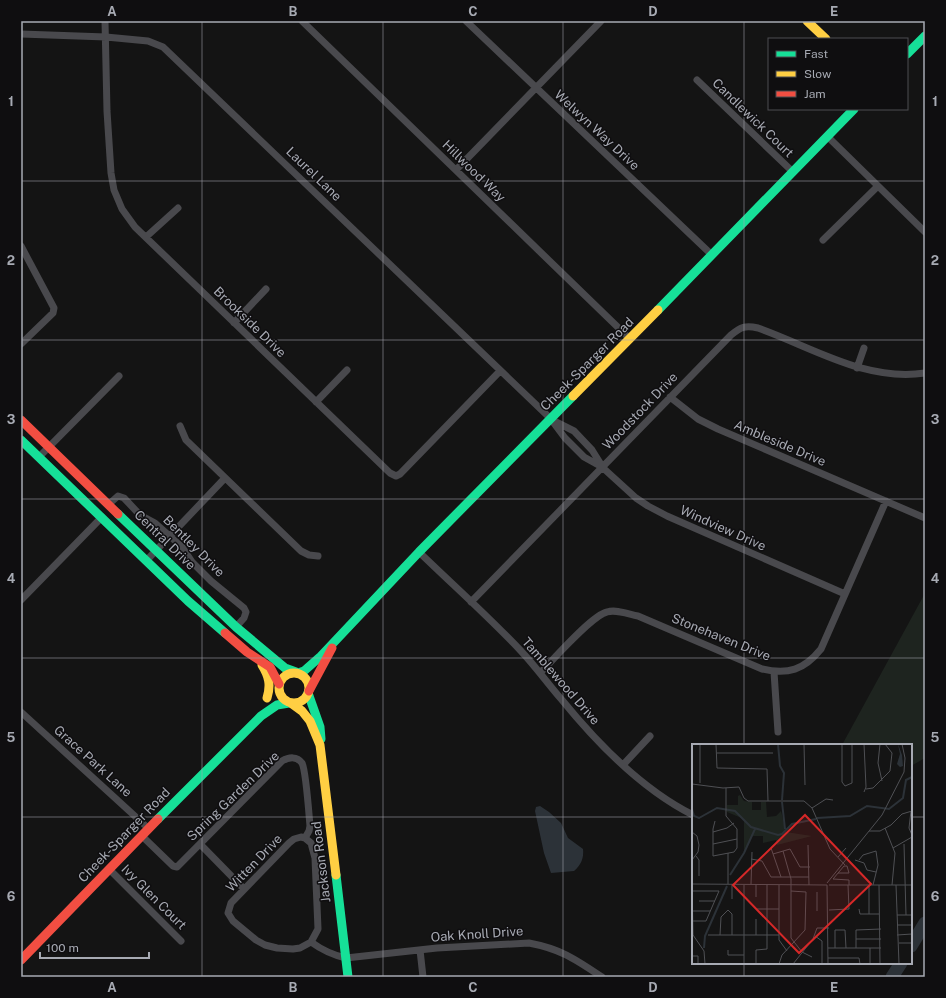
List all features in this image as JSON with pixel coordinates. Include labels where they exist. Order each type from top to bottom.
[{"type":"main road","points":[[807,21],[825,38]]},
{"type":"main road","points":[[908,53],[925,36]]},
{"type":"main road","name":"Cheek-Sparger Road","points":[[297,672],[304,671],[311,665],[419,552],[550,418],[630,339],[853,110]]},
{"type":"main road","name":"Central Drive","points":[[21,420],[236,627],[285,668],[297,672]]},
{"type":"main road","points":[[21,440],[188,601],[262,665],[267,673],[270,688],[267,698]]},
{"type":"main road","name":"Cheek-Sparger Road","points":[[309,692],[338,637]]},
{"type":"main road","points":[[247,652],[270,667],[278,684],[279,694],[282,698],[290,703],[299,702],[303,700],[309,692],[308,682],[297,672],[288,673],[278,684]]},
{"type":"main road","name":"Cheek-Sparger Road","points":[[246,729],[278,684]]},
{"type":"main road","name":"Jackson Road","points":[[309,692],[313,708],[322,731],[320,745]]},
{"type":"main road","name":"Cheek-Sparger Road","points":[[21,960],[246,729],[275,704],[282,702],[290,703]]},
{"type":"main road","name":"Jackson Road","points":[[290,703],[300,708],[308,717],[316,732],[320,745],[348,977]]},
{"type":"street","name":"Brookside Drive","points":[[105,21],[107,110],[111,173],[114,190],[122,209],[146,237],[390,473],[396,476],[405,469],[500,370]]},
{"type":"street","name":"Hillwood Way","points":[[302,21],[630,339]]},
{"type":"street","name":"Welwyn Way Drive","points":[[466,21],[712,255]]},
{"type":"street","points":[[456,170],[601,21]]},
{"type":"street","name":"Laurel Lane","points":[[21,34],[106,37],[148,41],[163,47],[550,418]]},
{"type":"street","name":"Candlewick Court","points":[[696,80],[793,172]]},
{"type":"street","points":[[828,137],[925,232]]},
{"type":"street","points":[[823,240],[878,186]]},
{"type":"street","points":[[146,237],[178,208]]},
{"type":"street","points":[[21,246],[54,308],[53,313],[21,344]]},
{"type":"street","points":[[234,323],[266,289]]},
{"type":"street","name":"Woodstock Drive","points":[[471,602],[730,335],[740,328],[750,326],[758,328],[857,368],[888,373],[925,373]]},
{"type":"street","points":[[857,368],[864,348]]},
{"type":"street","points":[[316,402],[347,370]]},
{"type":"street","points":[[39,457],[119,376]]},
{"type":"street","name":"Ambleside Drive","points":[[670,397],[698,419],[711,426],[925,518]]},
{"type":"street","name":"Windview Drive","points":[[550,418],[565,438],[584,457],[602,467],[636,498],[654,510],[845,594]]},
{"type":"street","name":"Windview Drive","points":[[550,418],[574,431],[592,450],[602,467]]},
{"type":"street","points":[[180,426],[186,440],[301,551],[309,555],[318,556]]},
{"type":"street","points":[[146,560],[225,478]]},
{"type":"street","name":"Bentley Drive","points":[[109,504],[118,496],[124,498],[140,515],[155,523],[182,547],[192,562],[211,581],[244,608],[246,612],[244,618],[236,627]]},
{"type":"street","name":"Stonehaven Drive","points":[[540,673],[595,618],[609,611],[622,612],[638,616],[762,669],[774,672],[787,672],[794,670],[808,663],[821,649],[886,501]]},
{"type":"street","points":[[21,600],[102,517]]},
{"type":"street","name":"Tamblewood Drive","points":[[419,552],[520,650],[584,726],[623,765],[648,786],[692,814]]},
{"type":"street","points":[[774,672],[778,732]]},
{"type":"street","name":"Grace Park Lane","points":[[21,712],[149,829]]},
{"type":"street","points":[[623,765],[650,736]]},
{"type":"street","name":"Spring Garden Drive","points":[[142,836],[175,867],[179,865],[282,761],[290,758],[298,759],[304,768],[310,826],[305,838]]},
{"type":"street","name":"Witten Drive","points":[[305,838],[298,838],[289,843],[244,888],[231,904],[228,913],[233,921],[265,945],[285,949],[300,948],[311,942]]},
{"type":"street","points":[[305,838],[313,848],[315,858],[318,929],[311,942],[325,952],[334,956],[346,958]]},
{"type":"street","points":[[200,844],[244,888]]},
{"type":"street","name":"Ivy Glen Court","points":[[109,869],[181,941]]},
{"type":"street","name":"Oak Knoll Drive","points":[[346,958],[420,950],[529,943],[544,946],[571,956],[602,977]]},
{"type":"street","points":[[420,950],[423,977]]},
{"type":"shaded area","points":[[924,595],[925,758],[912,765],[912,744],[843,744]]},
{"type":"shaded area","points":[[540,806],[561,823],[568,838],[583,849],[582,861],[574,871],[551,873],[544,853],[535,811],[536,807]]},
{"type":"waterway","points":[[912,944],[925,923]]},
{"type":"waterway","points":[[892,977],[900,964]]},
{"type":"traffic: fast","points":[[908,53],[925,36]]},
{"type":"traffic: fast","points":[[658,310],[853,110]]},
{"type":"traffic: fast","points":[[298,673],[304,671],[321,656],[419,552],[573,396]]},
{"type":"traffic: fast","points":[[21,440],[188,601],[225,633]]},
{"type":"traffic: fast","points":[[118,514],[236,627],[285,668],[296,672]]},
{"type":"traffic: fast","points":[[308,693],[320,727],[321,739]]},
{"type":"traffic: fast","points":[[158,819],[261,716],[277,705],[289,703]]},
{"type":"traffic: fast","points":[[336,875],[348,977]]},
{"type":"traffic: slow","points":[[807,21],[825,38]]},
{"type":"traffic: slow","points":[[573,396],[658,310]]},
{"type":"traffic: slow","points":[[262,665],[269,681],[267,698]]},
{"type":"traffic: slow","points":[[294,673],[305,677],[309,688],[305,699],[294,703],[283,699],[279,688],[283,677],[294,673]]},
{"type":"traffic: slow","points":[[291,703],[302,711],[310,721],[320,745],[336,875]]},
{"type":"traffic: jam","points":[[21,420],[118,514]]},
{"type":"traffic: jam","points":[[225,633],[247,652],[270,667],[279,684]]},
{"type":"traffic: jam","points":[[309,691],[332,648]]},
{"type":"traffic: jam","points":[[21,960],[158,819]]}]
